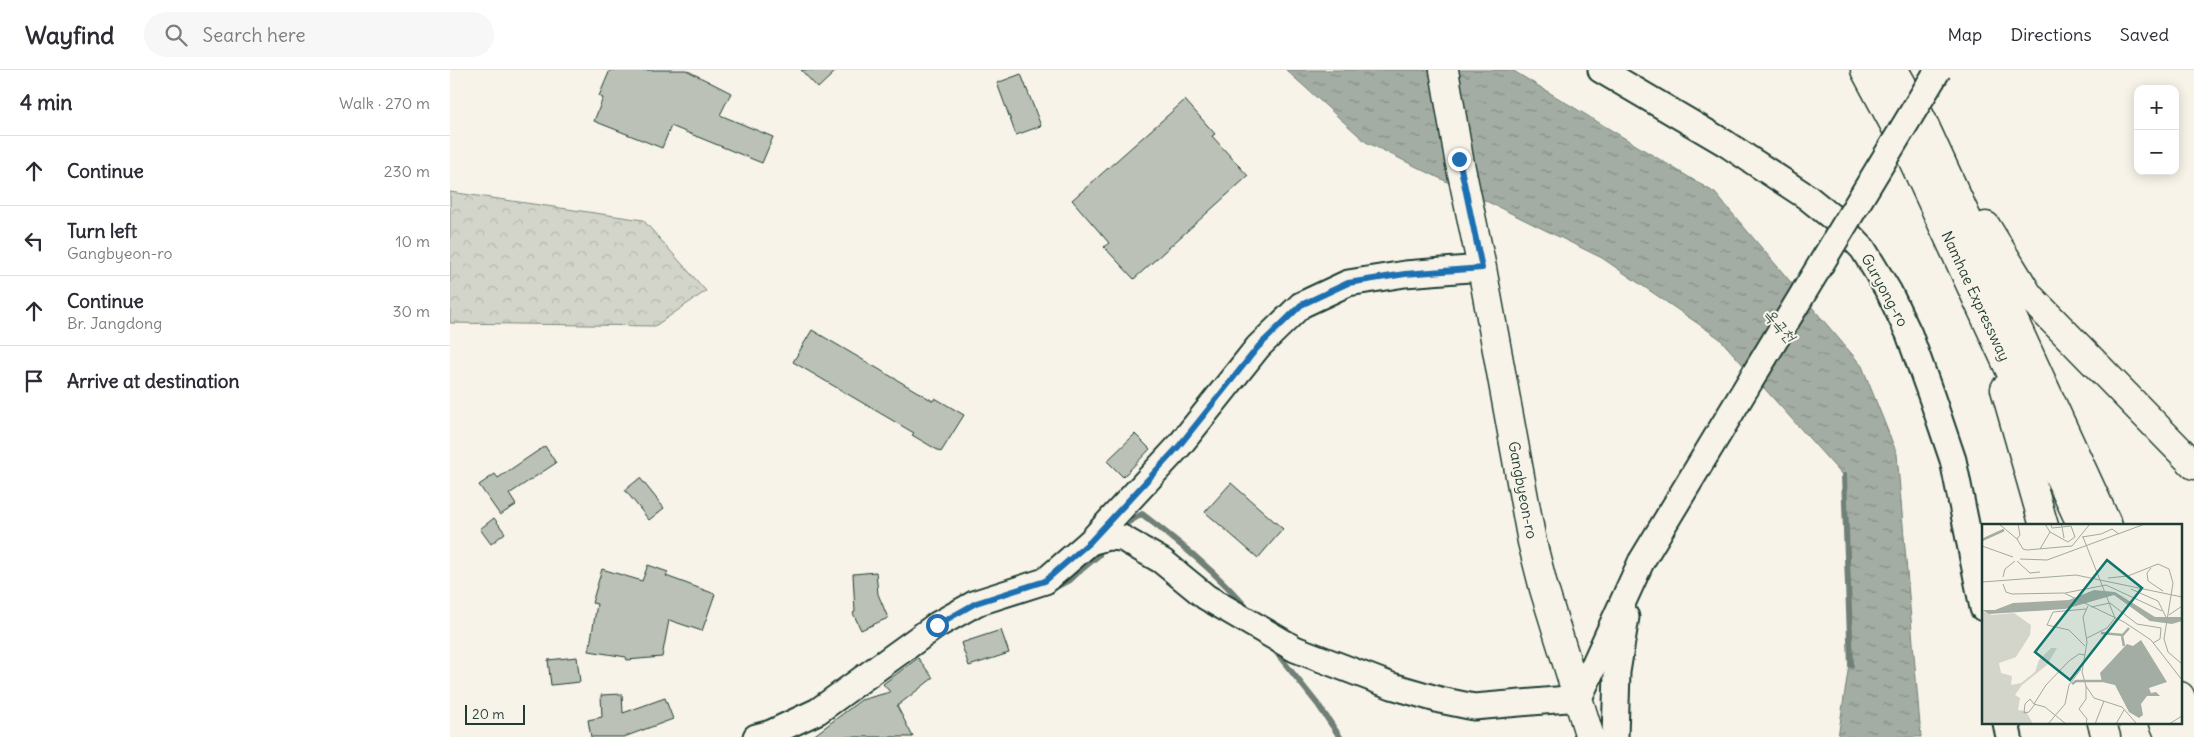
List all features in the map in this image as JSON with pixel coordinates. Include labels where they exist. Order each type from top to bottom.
[{"type":"main road","name":"Gangbyeon-ro","points":[[1444,70],[1532,542],[1544,589],[1580,698],[1590,737]]},
{"type":"main road","name":"Namhae Expressway","points":[[1865,70],[1896,127],[2081,524]]},
{"type":"main road","name":"Namhae Expressway","points":[[1894,70],[1921,118],[2107,524]]},
{"type":"main road","points":[[1921,118],[2029,296],[2194,465]]},
{"type":"main road","points":[[1981,306],[2043,524]]},
{"type":"main road","points":[[2182,701],[2194,729]]},
{"type":"main road","points":[[2102,724],[2106,737]]},
{"type":"main road","points":[[2164,724],[2170,737]]},
{"type":"street","name":"Guryong-ro","points":[[1601,70],[1725,142],[1807,196],[1833,218],[1863,249],[1888,292],[1909,334],[1932,398],[1952,460],[1982,603]]},
{"type":"street","points":[[1090,542],[1108,537],[1122,538],[1162,561],[1206,597],[1295,650],[1392,686],[1440,700],[1474,707],[1580,698],[1636,572],[1938,70]]},
{"type":"street","points":[[756,737],[771,734],[818,711],[937,625],[976,603],[1045,581],[1090,542],[1179,446],[1258,347],[1301,305],[1348,283],[1405,274],[1482,268]]},
{"type":"street","points":[[1615,737],[1617,672],[1636,572]]},
{"type":"street","points":[[2006,724],[2009,737]]},
{"type":"green space","points":[[450,192],[643,220],[706,291],[655,326],[450,323]]},
{"type":"water","points":[[1286,70],[1512,70],[1715,193],[1862,366],[1897,454],[1921,737],[1838,737],[1850,658],[1844,477],[1719,338],[1602,258],[1366,142]]},
{"type":"building","points":[[610,70],[686,70],[731,93],[720,115],[773,137],[762,163],[671,126],[662,148],[594,121],[603,98],[599,96]]},
{"type":"building","points":[[801,70],[837,70],[818,88]]},
{"type":"building","points":[[1021,74],[1041,126],[1016,135],[997,83]]},
{"type":"building","points":[[1185,100],[1215,134],[1212,136],[1248,176],[1134,279],[1104,247],[1109,243],[1072,200]]},
{"type":"building","points":[[812,330],[933,401],[935,398],[964,415],[941,452],[912,435],[914,433],[793,362]]},
{"type":"building","points":[[1135,434],[1150,449],[1123,477],[1107,461]]},
{"type":"building","points":[[545,446],[556,463],[509,494],[516,505],[500,515],[479,485],[495,474],[498,478]]},
{"type":"building","points":[[640,478],[664,508],[649,520],[625,490]]},
{"type":"building","points":[[1231,483],[1283,529],[1258,558],[1205,512]]},
{"type":"building","points":[[494,518],[505,533],[491,544],[480,529]]},
{"type":"building","points":[[648,565],[668,572],[666,576],[715,594],[702,631],[669,620],[662,657],[627,660],[626,657],[589,651],[597,604],[592,603],[602,569],[642,581]]},
{"type":"building","points":[[876,572],[878,594],[888,618],[861,630],[853,613],[855,612],[853,574]]},
{"type":"building","points":[[1001,630],[1009,653],[969,666],[961,643]]},
{"type":"building","points":[[577,657],[580,682],[551,685],[548,660]]},
{"type":"building","points":[[918,658],[933,678],[897,706],[913,737],[812,737],[861,700],[890,692],[883,684]]},
{"type":"building","points":[[622,694],[623,713],[665,698],[673,719],[624,737],[591,737],[588,720],[602,717],[601,695]]},
{"type":"waterway","name":"옥곡천","points":[[1844,476],[1851,665]]},
{"type":"waterway","points":[[1122,526],[1142,514],[1212,572],[1250,612]]},
{"type":"waterway","points":[[1054,588],[1069,580],[1099,555]]},
{"type":"waterway","points":[[1276,652],[1319,706],[1340,737]]},
{"type":"route","points":[[937,625],[976,603],[1045,581],[1090,542],[1179,446],[1258,347],[1301,305],[1348,283],[1405,274],[1482,268],[1474,239],[1459,159]]}]
